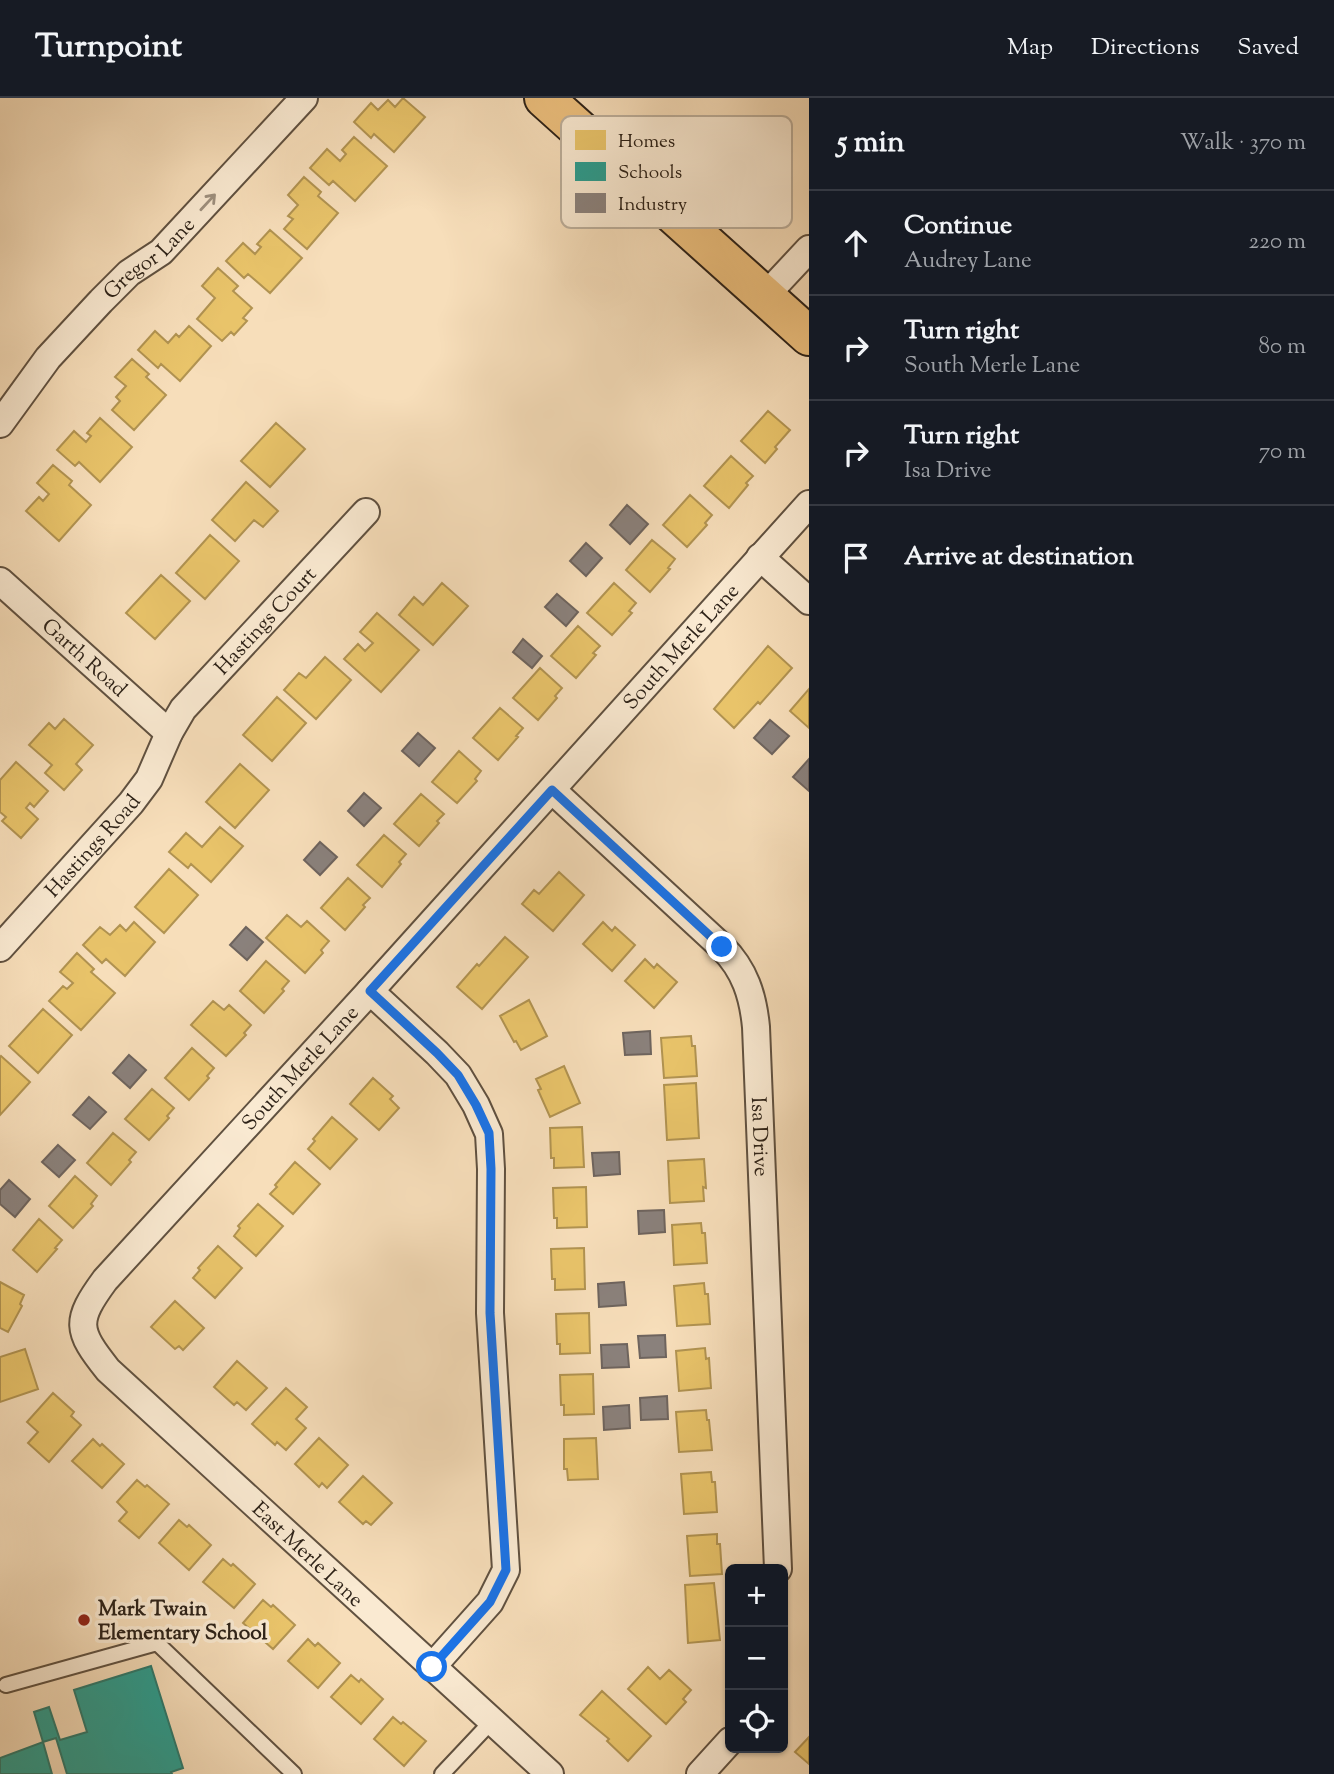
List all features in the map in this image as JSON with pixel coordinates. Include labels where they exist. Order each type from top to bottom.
[{"type":"main road","points":[[544,98],[564,116]]},
{"type":"main road","points":[[689,228],[809,336]]},
{"type":"street","name":"Gregor Lane","points":[[0,424],[48,358],[130,273],[161,252],[303,98]]},
{"type":"street","points":[[765,296],[809,249]]},
{"type":"street","name":"South Merle Lane","points":[[81,1323],[90,1300],[105,1280],[809,504]]},
{"type":"street","name":"Hastings Court","points":[[169,733],[183,709],[366,512]]},
{"type":"street","points":[[760,557],[809,601]]},
{"type":"street","name":"Garth Road","points":[[0,581],[169,733]]},
{"type":"street","name":"Hastings Road","points":[[0,948],[131,803],[149,779],[169,733]]},
{"type":"street","name":"Isa Drive","points":[[552,790],[722,947],[738,964],[750,990],[757,1027],[778,1564]]},
{"type":"street","points":[[370,991],[458,1075],[489,1133],[490,1313],[506,1570],[490,1602],[432,1667]]},
{"type":"street","name":"East Merle Lane","points":[[81,1323],[88,1345],[108,1370],[550,1774]]},
{"type":"street","points":[[700,1774],[725,1746]]},
{"type":"lane","points":[[6,1685],[157,1643],[294,1774]]},
{"type":"lane","points":[[442,1774],[491,1721]]},
{"type":"building: Homes","points":[[403,98],[425,117],[394,152],[374,134],[371,138],[354,122],[371,103],[378,110],[388,100],[395,107]]},
{"type":"building: Homes","points":[[354,137],[387,166],[355,201],[333,181],[329,185],[310,168],[327,149],[340,161],[346,154],[342,150]]},
{"type":"building: Homes","points":[[304,177],[321,192],[318,196],[338,213],[307,249],[284,229],[293,219],[288,216],[298,205],[288,195]]},
{"type":"building: Homes","points":[[270,230],[302,258],[270,293],[248,274],[244,278],[226,261],[243,243],[255,254],[261,247],[257,244]]},
{"type":"building: Homes","points":[[218,268],[238,286],[233,291],[252,308],[243,318],[247,321],[234,335],[231,332],[222,341],[197,319],[215,298],[202,286]]},
{"type":"building: Homes","points":[[189,326],[211,346],[180,381],[161,364],[158,368],[138,350],[155,331],[168,343],[176,334],[179,337]]},
{"type":"building: Homes","points":[[132,359],[149,374],[146,377],[166,395],[134,430],[112,410],[120,401],[116,397],[126,386],[115,377]]},
{"type":"building: Homes","points":[[768,411],[790,430],[765,463],[741,441]]},
{"type":"building: Homes","points":[[100,418],[132,447],[100,482],[79,462],[75,466],[57,450],[74,431],[86,442],[91,436],[87,433]]},
{"type":"building: Homes","points":[[276,423],[305,449],[270,487],[241,461]]},
{"type":"building: Homes","points":[[731,456],[753,476],[729,508],[704,486]]},
{"type":"building: Homes","points":[[53,465],[72,481],[69,485],[91,505],[59,541],[26,511],[39,497],[43,501],[49,494],[37,483]]},
{"type":"building: Homes","points":[[246,482],[278,511],[263,527],[254,520],[235,541],[212,520]]},
{"type":"building: Homes","points":[[690,495],[712,515],[705,523],[707,525],[687,547],[663,525]]},
{"type":"building: Homes","points":[[210,535],[239,561],[205,599],[176,573]]},
{"type":"building: Homes","points":[[652,540],[675,559],[650,592],[626,570]]},
{"type":"building: Homes","points":[[161,575],[190,601],[155,639],[126,613]]},
{"type":"building: Homes","points":[[442,583],[468,606],[433,645],[399,615],[414,597],[423,605]]},
{"type":"building: Homes","points":[[614,583],[636,603],[629,611],[632,613],[612,635],[587,613]]},
{"type":"building: Homes","points":[[377,613],[419,650],[381,692],[344,659],[358,644],[365,651],[373,643],[360,632]]},
{"type":"building: Homes","points":[[578,626],[600,646],[593,653],[596,655],[576,678],[551,656]]},
{"type":"building: Homes","points":[[768,646],[792,668],[734,728],[714,709]]},
{"type":"building: Homes","points":[[325,657],[351,680],[316,719],[284,690],[299,673],[306,678]]},
{"type":"building: Homes","points":[[540,668],[562,688],[538,720],[513,698]]},
{"type":"building: Homes","points":[[809,689],[809,728],[790,711]]},
{"type":"building: Homes","points":[[277,697],[306,723],[272,761],[243,735]]},
{"type":"building: Homes","points":[[500,708],[523,728],[498,760],[473,738]]},
{"type":"building: Homes","points":[[64,719],[93,745],[76,764],[82,770],[64,790],[45,773],[52,765],[29,745],[49,723],[55,729]]},
{"type":"building: Homes","points":[[459,751],[481,771],[475,779],[477,781],[457,803],[432,782]]},
{"type":"building: Homes","points":[[16,762],[48,791],[34,807],[30,803],[26,808],[38,819],[21,838],[2,821],[6,817],[0,812],[0,780]]},
{"type":"building: Homes","points":[[240,764],[269,790],[235,828],[206,802]]},
{"type":"building: Homes","points":[[421,794],[444,814],[419,846],[394,824]]},
{"type":"building: Homes","points":[[220,827],[243,846],[211,882],[191,864],[188,868],[169,852],[186,833],[202,847]]},
{"type":"building: Homes","points":[[384,835],[406,854],[382,887],[357,865]]},
{"type":"building: Homes","points":[[169,869],[198,895],[164,933],[135,907]]},
{"type":"building: Homes","points":[[559,872],[584,895],[553,931],[522,904],[534,890],[539,894]]},
{"type":"building: Homes","points":[[348,878],[370,898],[345,930],[321,908]]},
{"type":"building: Homes","points":[[287,915],[301,927],[307,921],[329,941],[321,950],[323,953],[305,973],[266,938]]},
{"type":"building: Homes","points":[[134,922],[155,942],[125,976],[106,959],[102,963],[83,945],[100,927],[110,935],[120,925],[126,931]]},
{"type":"building: Homes","points":[[603,922],[612,931],[615,927],[635,945],[612,971],[583,944]]},
{"type":"building: Homes","points":[[505,937],[528,957],[482,1009],[457,987]]},
{"type":"building: Homes","points":[[77,953],[94,969],[91,972],[115,993],[81,1030],[49,1001],[63,986],[67,989],[73,983],[60,972]]},
{"type":"building: Homes","points":[[645,959],[654,968],[657,964],[677,982],[654,1008],[625,981]]},
{"type":"building: Homes","points":[[266,961],[289,981],[282,989],[284,991],[264,1013],[240,991]]},
{"type":"building: Homes","points":[[529,1000],[547,1036],[521,1050],[500,1016]]},
{"type":"building: Homes","points":[[213,1001],[224,1010],[229,1005],[251,1025],[244,1033],[246,1035],[226,1056],[191,1025]]},
{"type":"building: Homes","points":[[43,1009],[72,1035],[38,1073],[9,1046]]},
{"type":"building: Homes","points":[[691,1036],[692,1046],[695,1046],[697,1076],[664,1078],[661,1038]]},
{"type":"building: Homes","points":[[192,1048],[214,1068],[207,1076],[209,1078],[189,1100],[165,1078]]},
{"type":"building: Homes","points":[[0,1057],[30,1082],[0,1115]]},
{"type":"building: Homes","points":[[564,1066],[580,1103],[550,1117],[536,1079]]},
{"type":"building: Homes","points":[[373,1078],[393,1096],[390,1099],[399,1108],[379,1130],[350,1104]]},
{"type":"building: Homes","points":[[696,1083],[699,1138],[667,1140],[664,1085]]},
{"type":"building: Homes","points":[[152,1089],[174,1108],[167,1116],[169,1118],[149,1140],[125,1119]]},
{"type":"building: Homes","points":[[332,1117],[357,1139],[330,1169],[308,1149]]},
{"type":"building: Homes","points":[[582,1127],[584,1167],[554,1168],[550,1128]]},
{"type":"building: Homes","points":[[113,1133],[136,1152],[111,1185],[87,1163]]},
{"type":"building: Homes","points":[[704,1159],[704,1201],[670,1203],[668,1161]]},
{"type":"building: Homes","points":[[295,1162],[320,1184],[293,1214],[270,1194]]},
{"type":"building: Homes","points":[[75,1176],[97,1196],[91,1204],[93,1206],[73,1228],[49,1206]]},
{"type":"building: Homes","points":[[586,1187],[587,1227],[557,1228],[553,1188]]},
{"type":"building: Homes","points":[[258,1204],[283,1226],[256,1256],[234,1236],[240,1228],[238,1226]]},
{"type":"building: Homes","points":[[39,1219],[62,1240],[37,1272],[13,1250]]},
{"type":"building: Homes","points":[[701,1223],[702,1233],[705,1233],[707,1263],[674,1265],[672,1225]]},
{"type":"building: Homes","points":[[218,1246],[242,1268],[215,1298],[193,1278],[200,1270],[198,1268]]},
{"type":"building: Homes","points":[[584,1248],[585,1289],[555,1290],[551,1249]]},
{"type":"building: Homes","points":[[0,1282],[24,1295],[20,1304],[22,1306],[8,1332],[0,1328]]},
{"type":"building: Homes","points":[[704,1283],[705,1294],[708,1294],[710,1324],[677,1326],[674,1286]]},
{"type":"building: Homes","points":[[175,1301],[204,1328],[183,1350],[179,1346],[175,1349],[151,1327]]},
{"type":"building: Homes","points":[[589,1313],[590,1353],[560,1354],[556,1314]]},
{"type":"building: Homes","points":[[705,1348],[706,1359],[709,1358],[711,1388],[679,1391],[676,1351]]},
{"type":"building: Homes","points":[[25,1349],[38,1389],[0,1402],[0,1357]]},
{"type":"building: Homes","points":[[237,1361],[267,1388],[246,1410],[237,1402],[234,1405],[214,1387]]},
{"type":"building: Homes","points":[[593,1374],[594,1414],[564,1415],[560,1375]]},
{"type":"building: Homes","points":[[286,1388],[307,1407],[296,1419],[306,1428],[286,1450],[277,1442],[275,1445],[252,1424]]},
{"type":"building: Homes","points":[[53,1393],[74,1412],[71,1416],[81,1425],[49,1462],[28,1443],[38,1432],[27,1422]]},
{"type":"building: Homes","points":[[706,1410],[712,1450],[679,1452],[676,1412]]},
{"type":"building: Homes","points":[[319,1438],[348,1465],[327,1488],[322,1483],[319,1487],[295,1464]]},
{"type":"building: Homes","points":[[596,1438],[598,1479],[568,1480],[567,1469],[564,1469],[564,1439]]},
{"type":"building: Homes","points":[[93,1439],[124,1464],[102,1488],[72,1461]]},
{"type":"building: Homes","points":[[711,1472],[712,1482],[715,1482],[717,1512],[684,1514],[681,1474]]},
{"type":"building: Homes","points":[[363,1476],[392,1503],[371,1525],[366,1521],[363,1524],[339,1502]]},
{"type":"building: Homes","points":[[137,1480],[169,1504],[139,1538],[119,1521],[127,1512],[117,1502]]},
{"type":"building: Homes","points":[[179,1520],[187,1527],[189,1525],[211,1545],[189,1570],[159,1543]]},
{"type":"building: Homes","points":[[717,1534],[722,1574],[690,1576],[687,1536]]},
{"type":"building: Homes","points":[[223,1559],[231,1566],[233,1564],[255,1584],[234,1608],[203,1582]]},
{"type":"building: Homes","points":[[714,1583],[720,1640],[688,1643],[685,1585]]},
{"type":"building: Homes","points":[[263,1600],[271,1607],[273,1605],[295,1625],[273,1649],[243,1623]]},
{"type":"building: Homes","points":[[308,1639],[315,1646],[318,1643],[340,1663],[318,1688],[288,1661]]},
{"type":"building: Homes","points":[[648,1667],[660,1679],[669,1670],[691,1690],[683,1699],[686,1702],[666,1724],[628,1689]]},
{"type":"building: Homes","points":[[351,1675],[359,1682],[361,1679],[383,1699],[361,1724],[331,1697]]},
{"type":"building: Homes","points":[[602,1691],[651,1736],[628,1761],[607,1741],[609,1739],[580,1715]]},
{"type":"building: Homes","points":[[393,1717],[426,1741],[404,1766],[374,1739]]},
{"type":"building: Homes","points":[[809,1737],[809,1764],[795,1752]]},
{"type":"building: Schools","points":[[151,1666],[183,1768],[171,1772],[172,1774],[67,1774],[56,1738],[43,1742],[34,1712],[49,1707],[60,1740],[87,1732],[74,1690]]},
{"type":"building: Schools","points":[[43,1742],[52,1774],[0,1774],[0,1758]]},
{"type":"building: Industry","points":[[627,505],[648,524],[630,544],[610,525]]},
{"type":"building: Industry","points":[[586,543],[602,558],[586,576],[570,561]]},
{"type":"building: Industry","points":[[557,594],[578,612],[566,626],[545,607]]},
{"type":"building: Industry","points":[[523,639],[542,656],[532,668],[513,652]]},
{"type":"building: Industry","points":[[770,720],[789,736],[772,754],[754,738]]},
{"type":"building: Industry","points":[[418,733],[435,748],[419,766],[402,751]]},
{"type":"building: Industry","points":[[809,759],[809,791],[793,777]]},
{"type":"building: Industry","points":[[364,793],[381,808],[364,826],[348,811]]},
{"type":"building: Industry","points":[[320,842],[337,857],[320,875],[304,860]]},
{"type":"building: Industry","points":[[246,927],[263,942],[247,960],[230,945]]},
{"type":"building: Industry","points":[[650,1031],[651,1054],[625,1055],[623,1033]]},
{"type":"building: Industry","points":[[129,1055],[146,1070],[130,1088],[113,1073]]},
{"type":"building: Industry","points":[[89,1097],[106,1112],[90,1129],[73,1115]]},
{"type":"building: Industry","points":[[58,1145],[75,1160],[59,1177],[42,1162]]},
{"type":"building: Industry","points":[[619,1152],[620,1174],[594,1176],[592,1153]]},
{"type":"building: Industry","points":[[9,1180],[30,1199],[15,1217],[0,1204],[0,1190]]},
{"type":"building: Industry","points":[[664,1210],[665,1232],[639,1234],[638,1211]]},
{"type":"building: Industry","points":[[624,1282],[626,1305],[599,1307],[598,1284]]},
{"type":"building: Industry","points":[[665,1335],[666,1357],[640,1358],[638,1336]]},
{"type":"building: Industry","points":[[627,1344],[629,1367],[602,1368],[601,1345]]},
{"type":"building: Industry","points":[[667,1396],[668,1419],[641,1420],[640,1398]]},
{"type":"building: Industry","points":[[629,1405],[630,1428],[604,1430],[603,1407]]},
{"type":"place","name":"Mark Twain Elementary School","points":[[84,1620]]},
{"type":"route","points":[[432,1667],[490,1602],[506,1570],[490,1313],[489,1133],[458,1075],[370,991],[552,790],[722,947]]}]
